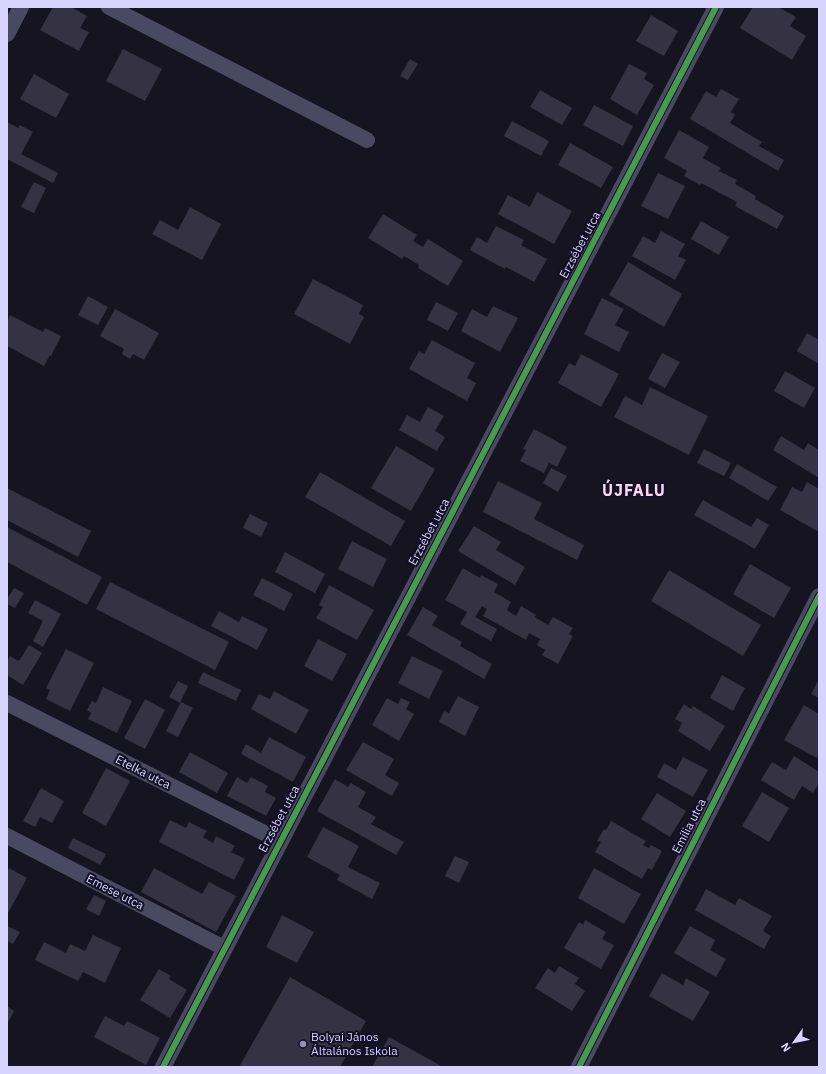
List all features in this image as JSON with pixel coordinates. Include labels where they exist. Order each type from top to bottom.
[{"type":"street","points":[[109,7],[367,140]]},
{"type":"street","name":"Erzsébet utca","points":[[163,1067],[716,7]]},
{"type":"street","points":[[7,34],[14,14]]},
{"type":"street","name":"Emília utca","points":[[579,1067],[819,596]]},
{"type":"street","name":"Etelka utca","points":[[7,703],[280,841]]},
{"type":"street","name":"Emese utca","points":[[7,836],[224,948]]},
{"type":"building","points":[[53,7],[71,7],[87,16],[80,28],[89,32],[79,51],[40,30]]},
{"type":"building","points":[[753,7],[778,7],[796,17],[790,26],[806,36],[792,60],[740,28]]},
{"type":"building","points":[[651,15],[678,31],[664,56],[636,41]]},
{"type":"building","points":[[123,49],[162,69],[145,101],[106,81]]},
{"type":"building","points":[[410,59],[418,64],[408,80],[400,76]]},
{"type":"building","points":[[629,64],[647,73],[644,79],[654,85],[637,115],[610,99]]},
{"type":"building","points":[[34,74],[69,94],[56,118],[20,99]]},
{"type":"building","points":[[721,89],[739,99],[731,112],[735,115],[730,123],[762,142],[759,146],[784,160],[778,171],[690,119],[706,91],[716,97]]},
{"type":"building","points":[[540,90],[572,108],[562,125],[530,107]]},
{"type":"building","points":[[594,105],[633,126],[623,146],[583,125]]},
{"type":"building","points":[[512,121],[549,141],[541,156],[504,136]]},
{"type":"building","points":[[7,122],[18,128],[20,125],[33,132],[21,154],[58,173],[53,183],[7,159]]},
{"type":"building","points":[[679,130],[709,147],[703,158],[721,168],[719,171],[737,180],[735,184],[756,196],[755,199],[784,216],[777,229],[735,206],[737,202],[701,183],[700,185],[684,176],[687,171],[664,158]]},
{"type":"building","points":[[570,143],[613,167],[601,188],[558,165]]},
{"type":"building","points":[[658,173],[685,186],[668,219],[641,206]]},
{"type":"building","points":[[34,182],[46,188],[34,213],[21,207]]},
{"type":"building","points":[[537,192],[572,211],[554,244],[498,214],[508,195],[530,207]]},
{"type":"building","points":[[190,207],[221,224],[202,260],[152,234],[160,220],[178,230]]},
{"type":"building","points":[[383,214],[417,235],[413,241],[423,247],[428,239],[463,261],[448,286],[418,268],[419,265],[404,256],[402,259],[368,238]]},
{"type":"building","points":[[701,221],[729,237],[719,255],[691,239]]},
{"type":"building","points":[[496,226],[524,240],[521,245],[547,259],[534,282],[506,267],[505,269],[470,250],[477,237],[487,243]]},
{"type":"building","points":[[661,231],[685,244],[678,256],[686,260],[675,280],[632,256],[643,236],[655,243]]},
{"type":"building","points":[[628,262],[682,294],[664,327],[609,295]]},
{"type":"building","points":[[313,279],[363,305],[359,314],[364,317],[350,344],[294,314]]},
{"type":"building","points":[[88,296],[108,307],[98,325],[78,315]]},
{"type":"building","points":[[602,298],[624,309],[615,325],[629,332],[619,352],[584,334]]},
{"type":"building","points":[[436,302],[458,313],[448,331],[427,320]]},
{"type":"building","points":[[493,306],[518,318],[500,352],[461,331],[472,309],[487,317]]},
{"type":"building","points":[[115,309],[159,333],[144,360],[133,354],[130,359],[122,354],[124,349],[100,336]]},
{"type":"building","points":[[10,315],[43,332],[45,328],[61,336],[44,366],[7,346],[7,322]]},
{"type":"building","points":[[807,333],[819,340],[819,364],[797,351]]},
{"type":"building","points":[[432,340],[475,363],[467,378],[476,383],[467,401],[409,369],[419,351],[424,354]]},
{"type":"building","points":[[662,353],[680,362],[665,388],[648,379]]},
{"type":"building","points":[[581,354],[619,374],[601,407],[558,383],[569,363],[575,366]]},
{"type":"building","points":[[785,371],[815,388],[804,408],[774,391]]},
{"type":"building","points":[[650,387],[708,416],[689,455],[614,417],[625,396],[642,405]]},
{"type":"building","points":[[428,407],[444,416],[435,431],[445,437],[437,451],[399,430],[407,415],[420,422]]},
{"type":"building","points":[[534,429],[567,447],[557,467],[549,463],[544,473],[520,461],[526,450],[523,449]]},
{"type":"building","points":[[781,436],[804,450],[808,443],[819,450],[819,478],[773,450]]},
{"type":"building","points":[[396,446],[435,469],[411,511],[371,488]]},
{"type":"building","points":[[704,449],[731,463],[724,476],[697,463]]},
{"type":"building","points":[[737,464],[777,487],[768,501],[729,478]]},
{"type":"building","points":[[551,468],[567,476],[558,492],[543,483]]},
{"type":"building","points":[[320,472],[405,521],[391,546],[305,497]]},
{"type":"building","points":[[498,481],[542,503],[534,519],[584,545],[577,560],[483,512]]},
{"type":"building","points":[[807,482],[819,489],[819,532],[780,510],[792,487],[802,492]]},
{"type":"building","points":[[7,488],[91,531],[78,557],[7,520]]},
{"type":"building","points":[[703,500],[751,527],[757,518],[769,525],[755,549],[694,515]]},
{"type":"building","points":[[250,514],[268,523],[261,537],[243,528]]},
{"type":"building","points":[[474,526],[501,542],[496,550],[525,567],[515,585],[458,551]]},
{"type":"building","points":[[7,527],[102,577],[87,605],[7,562]]},
{"type":"building","points":[[352,541],[387,559],[373,587],[338,569]]},
{"type":"building","points":[[285,552],[325,574],[315,593],[275,572]]},
{"type":"building","points":[[750,564],[791,588],[774,618],[733,594]]},
{"type":"building","points":[[463,568],[480,578],[481,575],[498,584],[494,592],[511,602],[507,610],[516,616],[521,606],[536,615],[535,617],[548,625],[553,617],[573,628],[569,634],[573,636],[558,664],[542,655],[545,650],[537,645],[540,639],[529,633],[526,640],[483,616],[487,609],[482,606],[475,617],[497,629],[491,641],[460,624],[467,612],[445,600]]},
{"type":"building","points":[[669,570],[761,625],[743,656],[651,601]]},
{"type":"building","points":[[262,578],[293,594],[284,611],[253,595]]},
{"type":"building","points":[[110,582],[229,642],[215,670],[96,609]]},
{"type":"building","points":[[329,585],[374,610],[357,640],[316,618],[323,607],[319,605]]},
{"type":"building","points":[[14,588],[24,593],[15,608],[7,604],[7,599]]},
{"type":"building","points":[[35,600],[61,614],[43,647],[33,641],[43,621],[28,613]]},
{"type":"building","points":[[423,607],[438,616],[432,625],[462,642],[460,646],[492,664],[484,679],[407,635]]},
{"type":"building","points":[[219,611],[239,622],[242,616],[268,629],[257,650],[211,626]]},
{"type":"building","points":[[318,639],[347,654],[332,681],[304,666]]},
{"type":"building","points":[[29,645],[42,653],[23,685],[7,675],[7,661],[10,656],[19,661]]},
{"type":"building","points":[[66,649],[94,663],[70,711],[46,699],[50,690],[46,688]]},
{"type":"building","points":[[412,656],[443,671],[429,699],[398,683]]},
{"type":"building","points":[[203,672],[241,690],[236,701],[198,683]]},
{"type":"building","points":[[722,675],[745,688],[733,711],[710,698]]},
{"type":"building","points":[[819,679],[819,698],[811,694]]},
{"type":"building","points":[[178,681],[188,686],[180,703],[169,697]]},
{"type":"building","points":[[103,687],[132,701],[117,733],[88,719],[91,713],[87,710],[92,701],[96,703]]},
{"type":"building","points":[[274,691],[309,710],[296,734],[251,709],[259,694],[270,699]]},
{"type":"building","points":[[458,696],[479,707],[465,736],[439,722],[444,711],[449,713]]},
{"type":"building","points":[[387,698],[398,704],[401,698],[410,702],[406,709],[414,714],[399,741],[372,725]]},
{"type":"building","points":[[145,699],[165,710],[145,749],[124,738]]},
{"type":"building","points":[[181,702],[193,708],[178,737],[166,731]]},
{"type":"building","points":[[684,704],[691,709],[693,706],[725,726],[710,751],[678,731],[682,723],[675,719]]},
{"type":"building","points":[[804,705],[819,714],[819,754],[817,758],[784,740]]},
{"type":"building","points":[[269,737],[306,757],[293,782],[241,754],[246,744],[261,753]]},
{"type":"building","points":[[363,742],[394,759],[385,775],[399,783],[392,796],[346,770]]},
{"type":"building","points":[[190,752],[228,773],[217,793],[179,772]]},
{"type":"building","points":[[794,756],[819,772],[819,783],[813,793],[802,786],[794,800],[761,780],[772,762],[786,770]]},
{"type":"building","points":[[683,757],[708,770],[693,797],[657,777],[664,763],[676,770]]},
{"type":"building","points":[[106,768],[130,781],[106,826],[82,813]]},
{"type":"building","points":[[237,777],[247,783],[251,777],[268,786],[265,792],[276,798],[266,816],[227,796]]},
{"type":"building","points":[[335,779],[348,787],[351,783],[366,792],[358,807],[376,817],[371,824],[404,842],[396,855],[317,811]]},
{"type":"building","points":[[41,788],[64,801],[52,823],[40,817],[35,827],[23,821]]},
{"type":"building","points":[[762,792],[789,808],[769,842],[742,826]]},
{"type":"building","points":[[657,793],[686,811],[670,837],[641,819]]},
{"type":"building","points":[[170,820],[186,828],[189,822],[207,831],[203,837],[213,843],[216,836],[235,846],[231,852],[245,859],[234,880],[159,842]]},
{"type":"building","points":[[611,821],[646,841],[643,845],[649,848],[651,845],[662,851],[652,870],[648,868],[642,879],[595,852],[601,842],[597,841]]},
{"type":"building","points":[[323,827],[359,846],[348,867],[380,883],[372,899],[337,880],[340,875],[307,857]]},
{"type":"building","points":[[73,838],[106,854],[100,865],[68,848]]},
{"type":"building","points":[[455,856],[469,862],[459,883],[445,876]]},
{"type":"building","points":[[9,868],[27,878],[7,915],[7,872]]},
{"type":"building","points":[[154,868],[202,894],[209,882],[236,896],[216,932],[141,892]]},
{"type":"building","points":[[594,868],[641,894],[624,924],[578,898]]},
{"type":"building","points":[[706,889],[735,905],[739,898],[772,916],[763,931],[771,936],[764,949],[695,910]]},
{"type":"building","points":[[94,895],[106,901],[99,916],[86,909]]},
{"type":"building","points":[[282,915],[314,932],[297,963],[266,947]]},
{"type":"building","points":[[585,920],[606,932],[602,939],[614,945],[601,969],[564,948],[579,922],[583,925]]},
{"type":"building","points":[[7,926],[20,932],[13,944],[7,941]]},
{"type":"building","points":[[690,926],[715,940],[710,950],[726,959],[716,977],[674,953]]},
{"type":"building","points":[[93,935],[121,948],[105,983],[83,972],[78,981],[35,960],[44,942],[66,953],[70,944],[85,951]]},
{"type":"building","points":[[559,966],[579,978],[575,984],[585,991],[572,1011],[535,988],[548,968],[555,973]]},
{"type":"building","points":[[159,969],[171,976],[169,979],[187,990],[170,1018],[140,1000]]},
{"type":"building","points":[[662,973],[683,985],[686,978],[710,992],[693,1021],[649,996]]},
{"type":"building","name":"Bolyai János Általános Iskola","points":[[290,977],[366,1021],[340,1067],[239,1067]]},
{"type":"building","points":[[7,1006],[14,1011],[7,1024]]},
{"type":"building","points":[[105,1016],[124,1026],[127,1021],[160,1038],[146,1065],[94,1037]]},
{"type":"building","points":[[389,1037],[443,1067],[372,1067]]},
{"type":"cycle path","points":[[163,1067],[716,7]]},
{"type":"cycle path","points":[[579,1067],[819,596]]},
{"type":"place","name":"Bolyai János Általános Iskola","points":[[303,1044]]},
{"type":"district","name":"ÚJFALU","points":[[634,490]]}]
